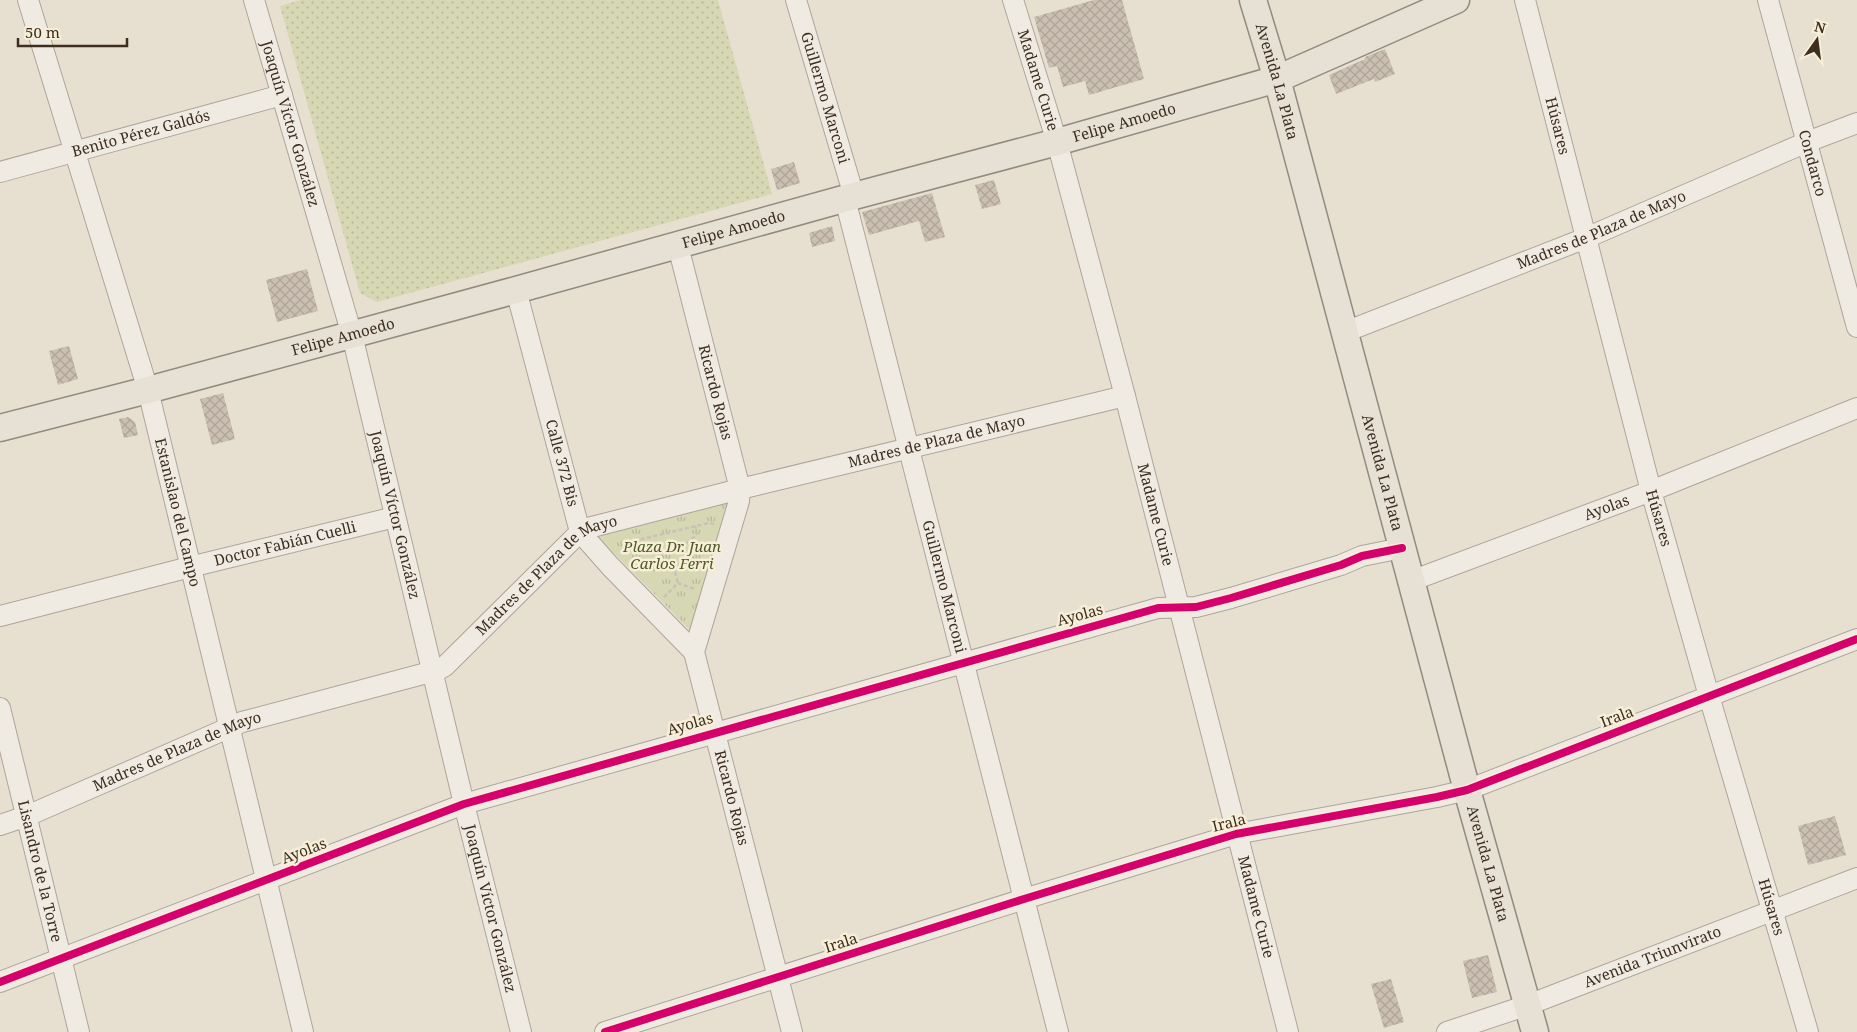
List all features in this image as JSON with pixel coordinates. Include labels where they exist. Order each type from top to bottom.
[{"type":"main road","name":"Avenida La Plata","points":[[1253,0],[1277,79],[1467,790],[1535,1032]]},
{"type":"main road","name":"Felipe Amoedo","points":[[0,428],[148,390],[678,246],[1057,142],[1277,79],[1456,0]]},
{"type":"street","name":"Estanislao del Campo","points":[[28,0],[148,390],[303,1032]]},
{"type":"street","name":"Joaquín Víctor González","points":[[254,0],[352,335],[464,804],[522,1032]]},
{"type":"street","name":"Guillermo Marconi","points":[[796,0],[849,198],[908,448],[1058,1032]]},
{"type":"street","name":"Madame Curie","points":[[1013,0],[1057,142],[1288,1032]]},
{"type":"street","name":"Húsares","points":[[1525,0],[1651,490],[1709,696],[1808,1032]]},
{"type":"street","name":"Condarco","points":[[1768,0],[1857,327]]},
{"type":"street","name":"Benito Pérez Galdós","points":[[0,172],[282,95]]},
{"type":"street","name":"Madres de Plaza de Mayo","points":[[1345,332],[1586,238],[1807,142],[1857,123]]},
{"type":"street","name":"Ricardo Rojas","points":[[678,246],[740,489],[739,501],[694,652],[792,1032]]},
{"type":"street","name":"Calle 372 Bis","points":[[516,290],[580,532],[610,566],[694,652]]},
{"type":"street","name":"Madres de Plaza de Mayo","points":[[0,825],[27,816],[229,727],[432,672],[445,666],[580,532],[588,528],[740,489],[1124,396]]},
{"type":"street","name":"Ayolas","points":[[1411,581],[1651,490],[1857,408]]},
{"type":"street","name":"Doctor Fabián Cuelli","points":[[0,616],[395,517]]},
{"type":"street","name":"Ayolas","points":[[0,982],[464,804],[715,731],[1165,606],[1179,608],[1196,607],[1342,565],[1362,556],[1402,548]]},
{"type":"street","name":"Irala","points":[[605,1032],[1024,898],[1236,834],[1467,790],[1857,639]]},
{"type":"street","name":"Lisandro de la Torre","points":[[0,708],[79,1032]]},
{"type":"street","name":"Avenida Triunvirato","points":[[1447,1032],[1528,1005],[1857,878]]},
{"type":"path","points":[[610,566],[630,542],[708,523],[731,529]]},
{"type":"path","points":[[639,540],[641,548],[660,554],[670,549],[681,549],[697,534],[695,526]]},
{"type":"path","points":[[675,572],[678,583]]},
{"type":"path","points":[[678,583],[712,595]]},
{"type":"path","points":[[653,609],[678,583]]},
{"type":"green space","points":[[301,0],[718,0],[772,194],[377,302],[360,293],[280,6]]},
{"type":"green space","name":"Plaza Dr. Juan Carlos Ferri","points":[[728,500],[691,631],[595,534]]},
{"type":"building","points":[[1094,0],[1122,0],[1144,79],[1089,95],[1085,81],[1063,87],[1057,66],[1049,68],[1034,17]]},
{"type":"building","points":[[1385,49],[1395,74],[1375,82],[1374,79],[1336,94],[1329,75]]},
{"type":"building","points":[[794,162],[800,183],[777,190],[771,169]]},
{"type":"building","points":[[994,180],[1001,204],[982,209],[975,185]]},
{"type":"building","points":[[932,193],[945,237],[925,242],[919,221],[869,235],[862,212]]},
{"type":"building","points":[[832,226],[835,241],[812,247],[809,233]]},
{"type":"building","points":[[307,269],[318,311],[277,322],[266,280]]},
{"type":"building","points":[[69,346],[78,379],[58,385],[49,351]]},
{"type":"building","points":[[223,393],[235,439],[212,445],[200,399]]},
{"type":"building","points":[[128,417],[135,422],[138,435],[124,438],[119,419]]},
{"type":"building","points":[[1835,816],[1846,855],[1808,865],[1798,826]]},
{"type":"building","points":[[1488,955],[1497,992],[1472,998],[1463,961]]},
{"type":"building","points":[[1391,979],[1404,1022],[1384,1028],[1371,984]]},
{"type":"cycle path","points":[[0,982],[464,804],[1158,608],[1196,607],[1341,565],[1362,556],[1402,548]]},
{"type":"cycle path","points":[[605,1032],[1236,834],[1467,790],[1857,639]]}]
